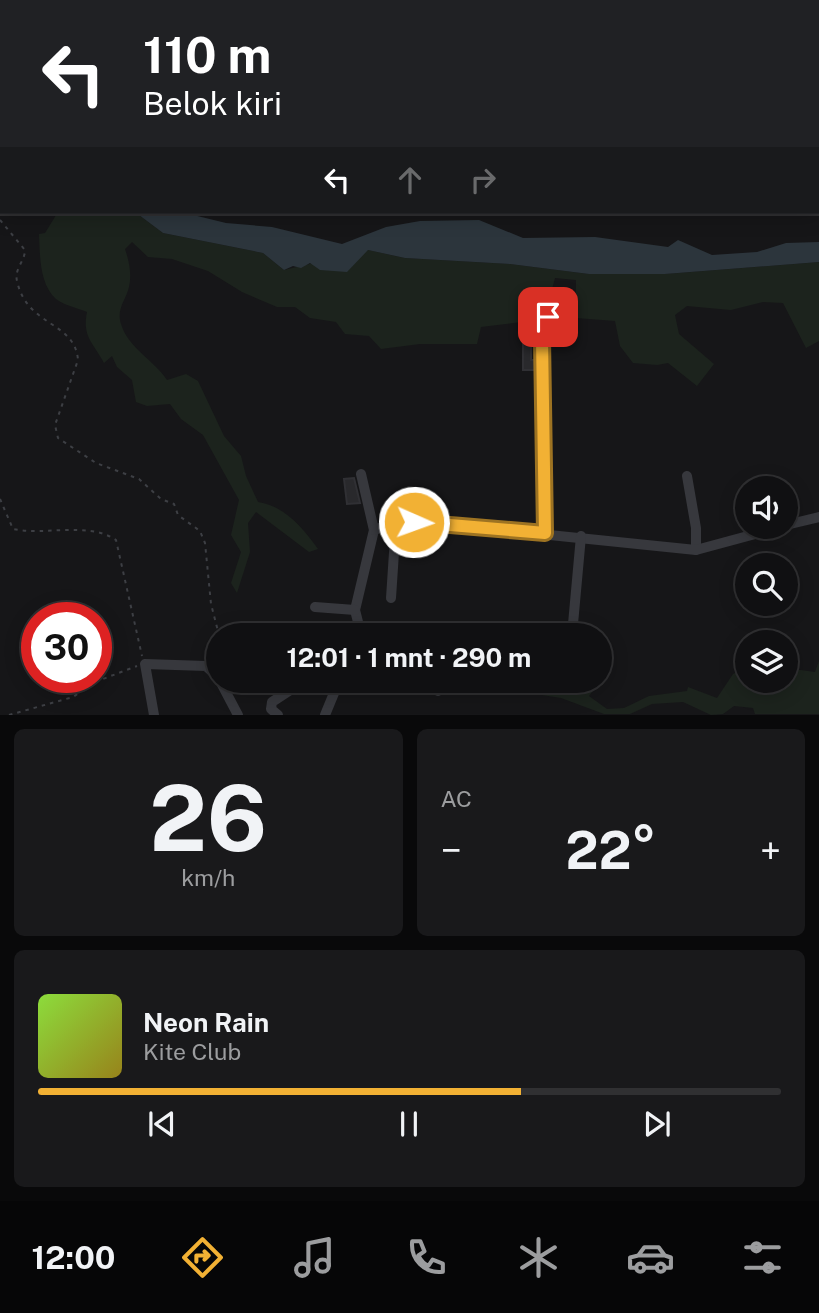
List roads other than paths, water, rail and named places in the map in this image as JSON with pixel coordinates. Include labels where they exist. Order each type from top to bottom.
[{"type":"street","points":[[545,533],[542,339],[548,317]]},
{"type":"street","points":[[358,623],[355,610],[374,530],[361,474]]},
{"type":"street","points":[[687,477],[696,528],[696,550]]},
{"type":"street","points":[[798,522],[819,517]]},
{"type":"street","points":[[391,598],[396,522]]},
{"type":"street","points":[[374,530],[396,522],[581,536],[696,550],[736,539]]},
{"type":"street","points":[[573,623],[581,536]]},
{"type":"street","points":[[315,607],[355,610]]},
{"type":"street","points":[[154,715],[145,664],[206,666]]},
{"type":"street","points":[[226,693],[238,715]]},
{"type":"street","points":[[278,715],[271,709],[272,702],[285,693]]},
{"type":"street","points":[[325,715],[334,693]]}]
